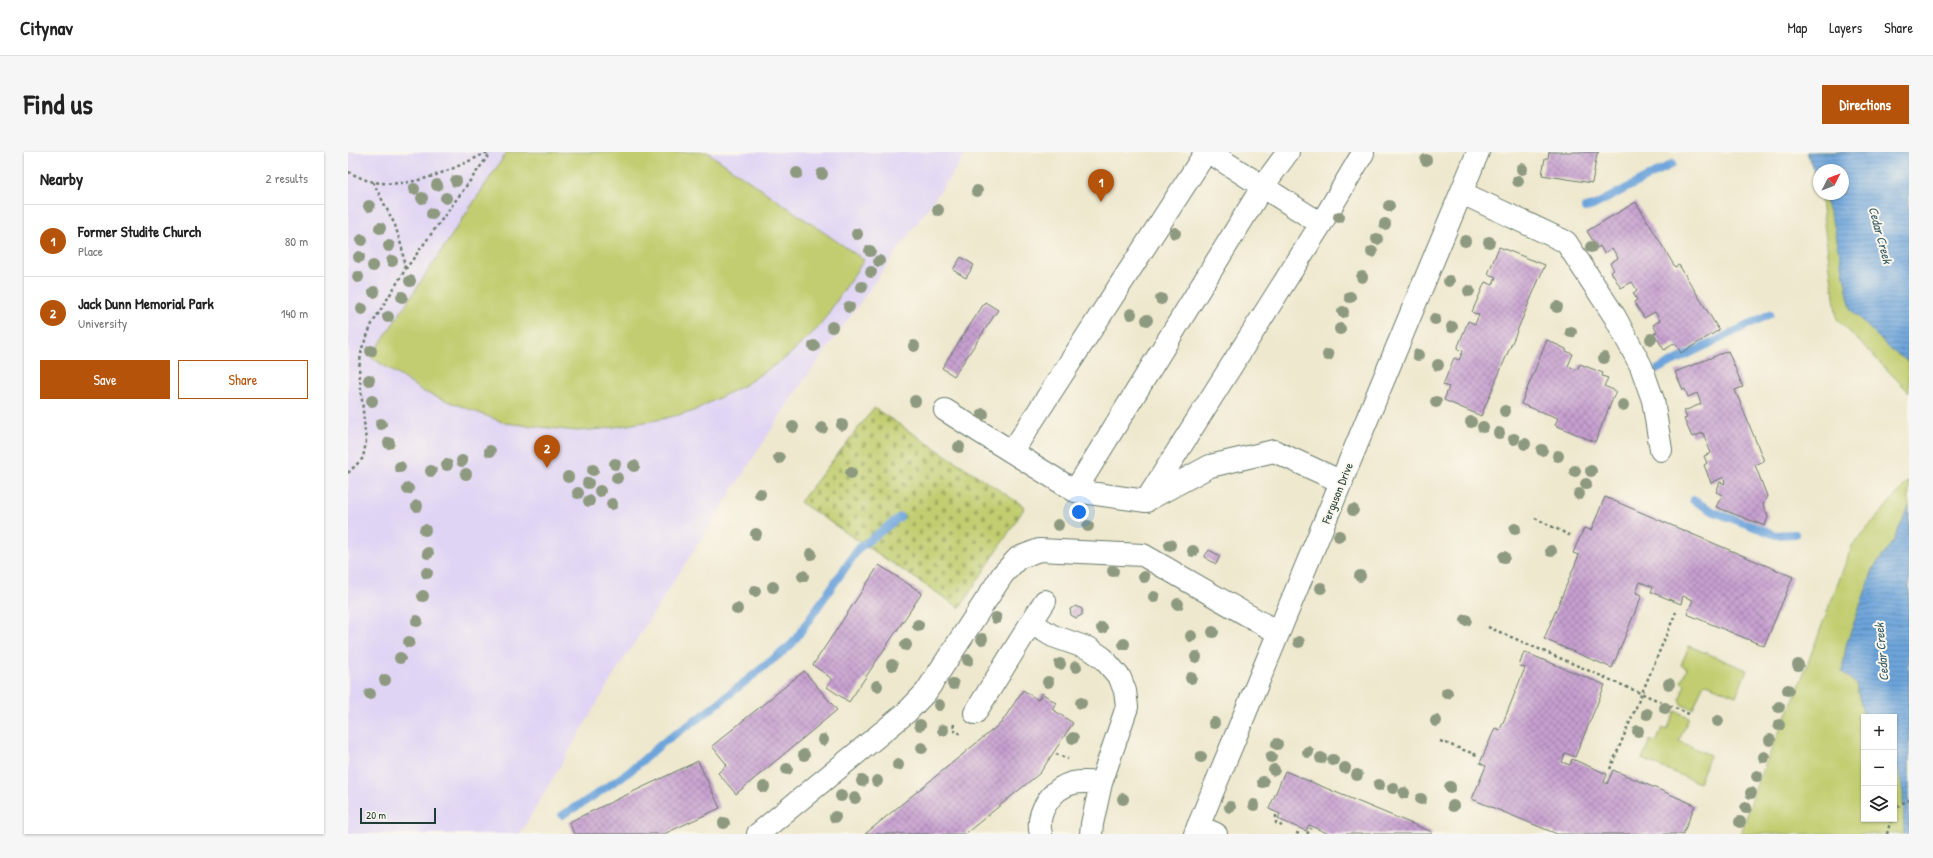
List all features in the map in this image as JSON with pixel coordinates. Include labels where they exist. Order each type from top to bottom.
[{"type":"street","points":[[1012,452],[1208,152],[1321,224]]},
{"type":"street","points":[[1075,491],[1263,186],[1288,152]]},
{"type":"street","name":"Ferguson Drive","points":[[1203,832],[1277,632],[1342,482],[1364,425],[1478,152]]},
{"type":"street","points":[[1146,501],[1321,224],[1363,153]]},
{"type":"street","points":[[1462,193],[1566,242],[1615,317],[1641,366],[1653,400],[1661,450]]},
{"type":"street","points":[[945,410],[1075,491],[1146,501],[1210,466],[1274,451],[1342,482]]},
{"type":"street","points":[[758,834],[907,712],[926,692],[1003,574],[1018,558],[1039,550],[1143,555],[1277,632]]},
{"type":"street","points":[[975,713],[1045,601]]},
{"type":"street","points":[[1031,623],[1053,636],[1090,649],[1103,658],[1120,678],[1125,691],[1127,707],[1102,783],[1091,834]]},
{"type":"street","points":[[1041,834],[1039,824],[1044,808],[1058,790],[1074,783],[1102,783]]},
{"type":"path","points":[[348,172],[373,182],[406,183],[441,174],[489,152]]},
{"type":"path","points":[[348,473],[364,458],[366,442],[359,368],[362,348],[372,324],[405,270],[489,152]]},
{"type":"path","points":[[373,182],[395,225],[402,248],[405,270]]},
{"type":"path","points":[[1535,518],[1571,536]]},
{"type":"path","points":[[1610,769],[1676,612]]},
{"type":"path","points":[[1488,627],[1689,714]]},
{"type":"path","points":[[1440,741],[1476,755]]},
{"type":"path","points":[[1897,808],[1900,804],[1909,800]]},
{"type":"path","points":[[1276,815],[1276,823],[1282,826]]},
{"type":"path","points":[[1888,834],[1890,822]]},
{"type":"path","points":[[1307,834],[1311,828]]},
{"type":"path","points":[[1296,833],[1300,834]]},
{"type":"shaded area","points":[[348,152],[968,152],[791,399],[615,673],[520,834],[348,834]]},
{"type":"green space","points":[[507,152],[707,152],[864,260],[819,327],[788,356],[746,384],[691,412],[657,420],[602,429],[576,431],[505,423],[424,392],[371,357]]},
{"type":"green space","points":[[1814,152],[1909,152],[1909,392],[1837,319],[1821,200],[1849,200],[1849,164],[1816,164]]},
{"type":"green space","points":[[874,408],[1025,507],[960,608],[800,502]]},
{"type":"green space","points":[[1909,480],[1909,834],[1741,834],[1758,780],[1796,694],[1852,546]]},
{"type":"green space","points":[[1689,646],[1747,670],[1736,696],[1704,683],[1693,709],[1682,705],[1680,698],[1685,684],[1681,682],[1687,668],[1681,665]]},
{"type":"green space","points":[[1675,711],[1689,717],[1679,741],[1710,755],[1699,783],[1642,759],[1650,740],[1656,743],[1662,728],[1667,730]]},
{"type":"water","name":"Cedar Creek","points":[[1807,152],[1909,152],[1909,362],[1891,350],[1851,310],[1834,225],[1824,200],[1849,200],[1849,164],[1813,164],[1813,169]]},
{"type":"water","name":"Cedar Creek","points":[[1909,506],[1909,834],[1904,834],[1903,793],[1897,765],[1897,714],[1863,714],[1856,684],[1842,672],[1846,645],[1874,567],[1892,544]]},
{"type":"building","points":[[1549,152],[1599,152],[1597,154],[1592,183],[1542,175],[1545,158],[1548,158]]},
{"type":"building","points":[[1636,202],[1675,267],[1679,265],[1719,330],[1681,353],[1675,343],[1664,350],[1654,333],[1657,332],[1653,325],[1660,320],[1655,312],[1644,318],[1634,302],[1637,300],[1633,293],[1637,290],[1632,282],[1621,288],[1611,272],[1614,270],[1610,263],[1618,258],[1612,248],[1604,253],[1600,246],[1597,248],[1587,231]]},
{"type":"building","points":[[1499,247],[1545,265],[1481,416],[1444,400],[1449,387],[1443,385],[1454,358],[1459,360],[1463,351],[1457,349],[1468,321],[1475,324],[1479,315],[1472,312],[1485,282],[1493,285],[1496,277],[1488,274]]},
{"type":"building","points":[[961,257],[974,265],[966,278],[953,270]]},
{"type":"building","points":[[985,302],[998,310],[954,376],[942,368]]},
{"type":"building","points":[[1547,340],[1573,354],[1568,366],[1577,370],[1580,364],[1603,373],[1602,376],[1608,378],[1604,386],[1616,391],[1595,442],[1555,425],[1558,418],[1521,404]]},
{"type":"building","points":[[1728,351],[1743,387],[1735,390],[1764,461],[1755,465],[1767,496],[1763,505],[1768,517],[1765,526],[1716,507],[1722,495],[1716,492],[1720,482],[1725,484],[1724,477],[1711,483],[1704,465],[1707,463],[1704,456],[1711,453],[1703,433],[1692,437],[1684,419],[1687,418],[1684,411],[1701,404],[1697,393],[1688,397],[1685,389],[1683,390],[1675,372]]},
{"type":"building","points":[[1605,497],[1793,577],[1764,646],[1687,614],[1693,600],[1683,596],[1681,604],[1651,592],[1653,587],[1640,582],[1636,593],[1642,595],[1612,668],[1544,639],[1579,555],[1573,553],[1584,528],[1591,530]]},
{"type":"building","points":[[1209,550],[1220,556],[1216,564],[1204,557]]},
{"type":"building","points":[[879,565],[922,593],[849,702],[827,687],[832,679],[813,665]]},
{"type":"building","points":[[1076,606],[1082,609],[1082,615],[1076,618],[1071,615],[1070,609]]},
{"type":"building","points":[[1524,652],[1605,685],[1575,757],[1565,753],[1562,762],[1570,765],[1572,759],[1607,774],[1604,782],[1607,784],[1613,770],[1695,805],[1683,834],[1557,834],[1472,799],[1486,766],[1480,763],[1495,728],[1500,730],[1525,668],[1519,666]]},
{"type":"building","points":[[804,671],[837,710],[736,794],[718,773],[727,765],[712,746]]},
{"type":"building","points":[[1023,690],[1038,700],[1042,693],[1056,703],[1052,709],[1073,723],[1040,773],[965,834],[865,834],[1001,723]]},
{"type":"building","points":[[698,761],[720,808],[664,834],[574,834],[569,822]]},
{"type":"building","points":[[1285,771],[1432,832],[1431,834],[1329,834],[1309,825],[1306,831],[1278,819],[1280,814],[1269,809]]},
{"type":"waterway","points":[[1585,208],[1593,206],[1672,164]]},
{"type":"waterway","points":[[1658,369],[1770,314]]},
{"type":"waterway","points":[[1693,500],[1714,512],[1776,535],[1795,534]]},
{"type":"waterway","points":[[562,815],[629,772],[665,741],[702,716],[792,644],[859,548],[900,517]]},
{"type":"place","name":"Former Studite Church","points":[[1101,202]]},
{"type":"place","name":"Jack Dunn Memorial Park","points":[[547,468]]}]
